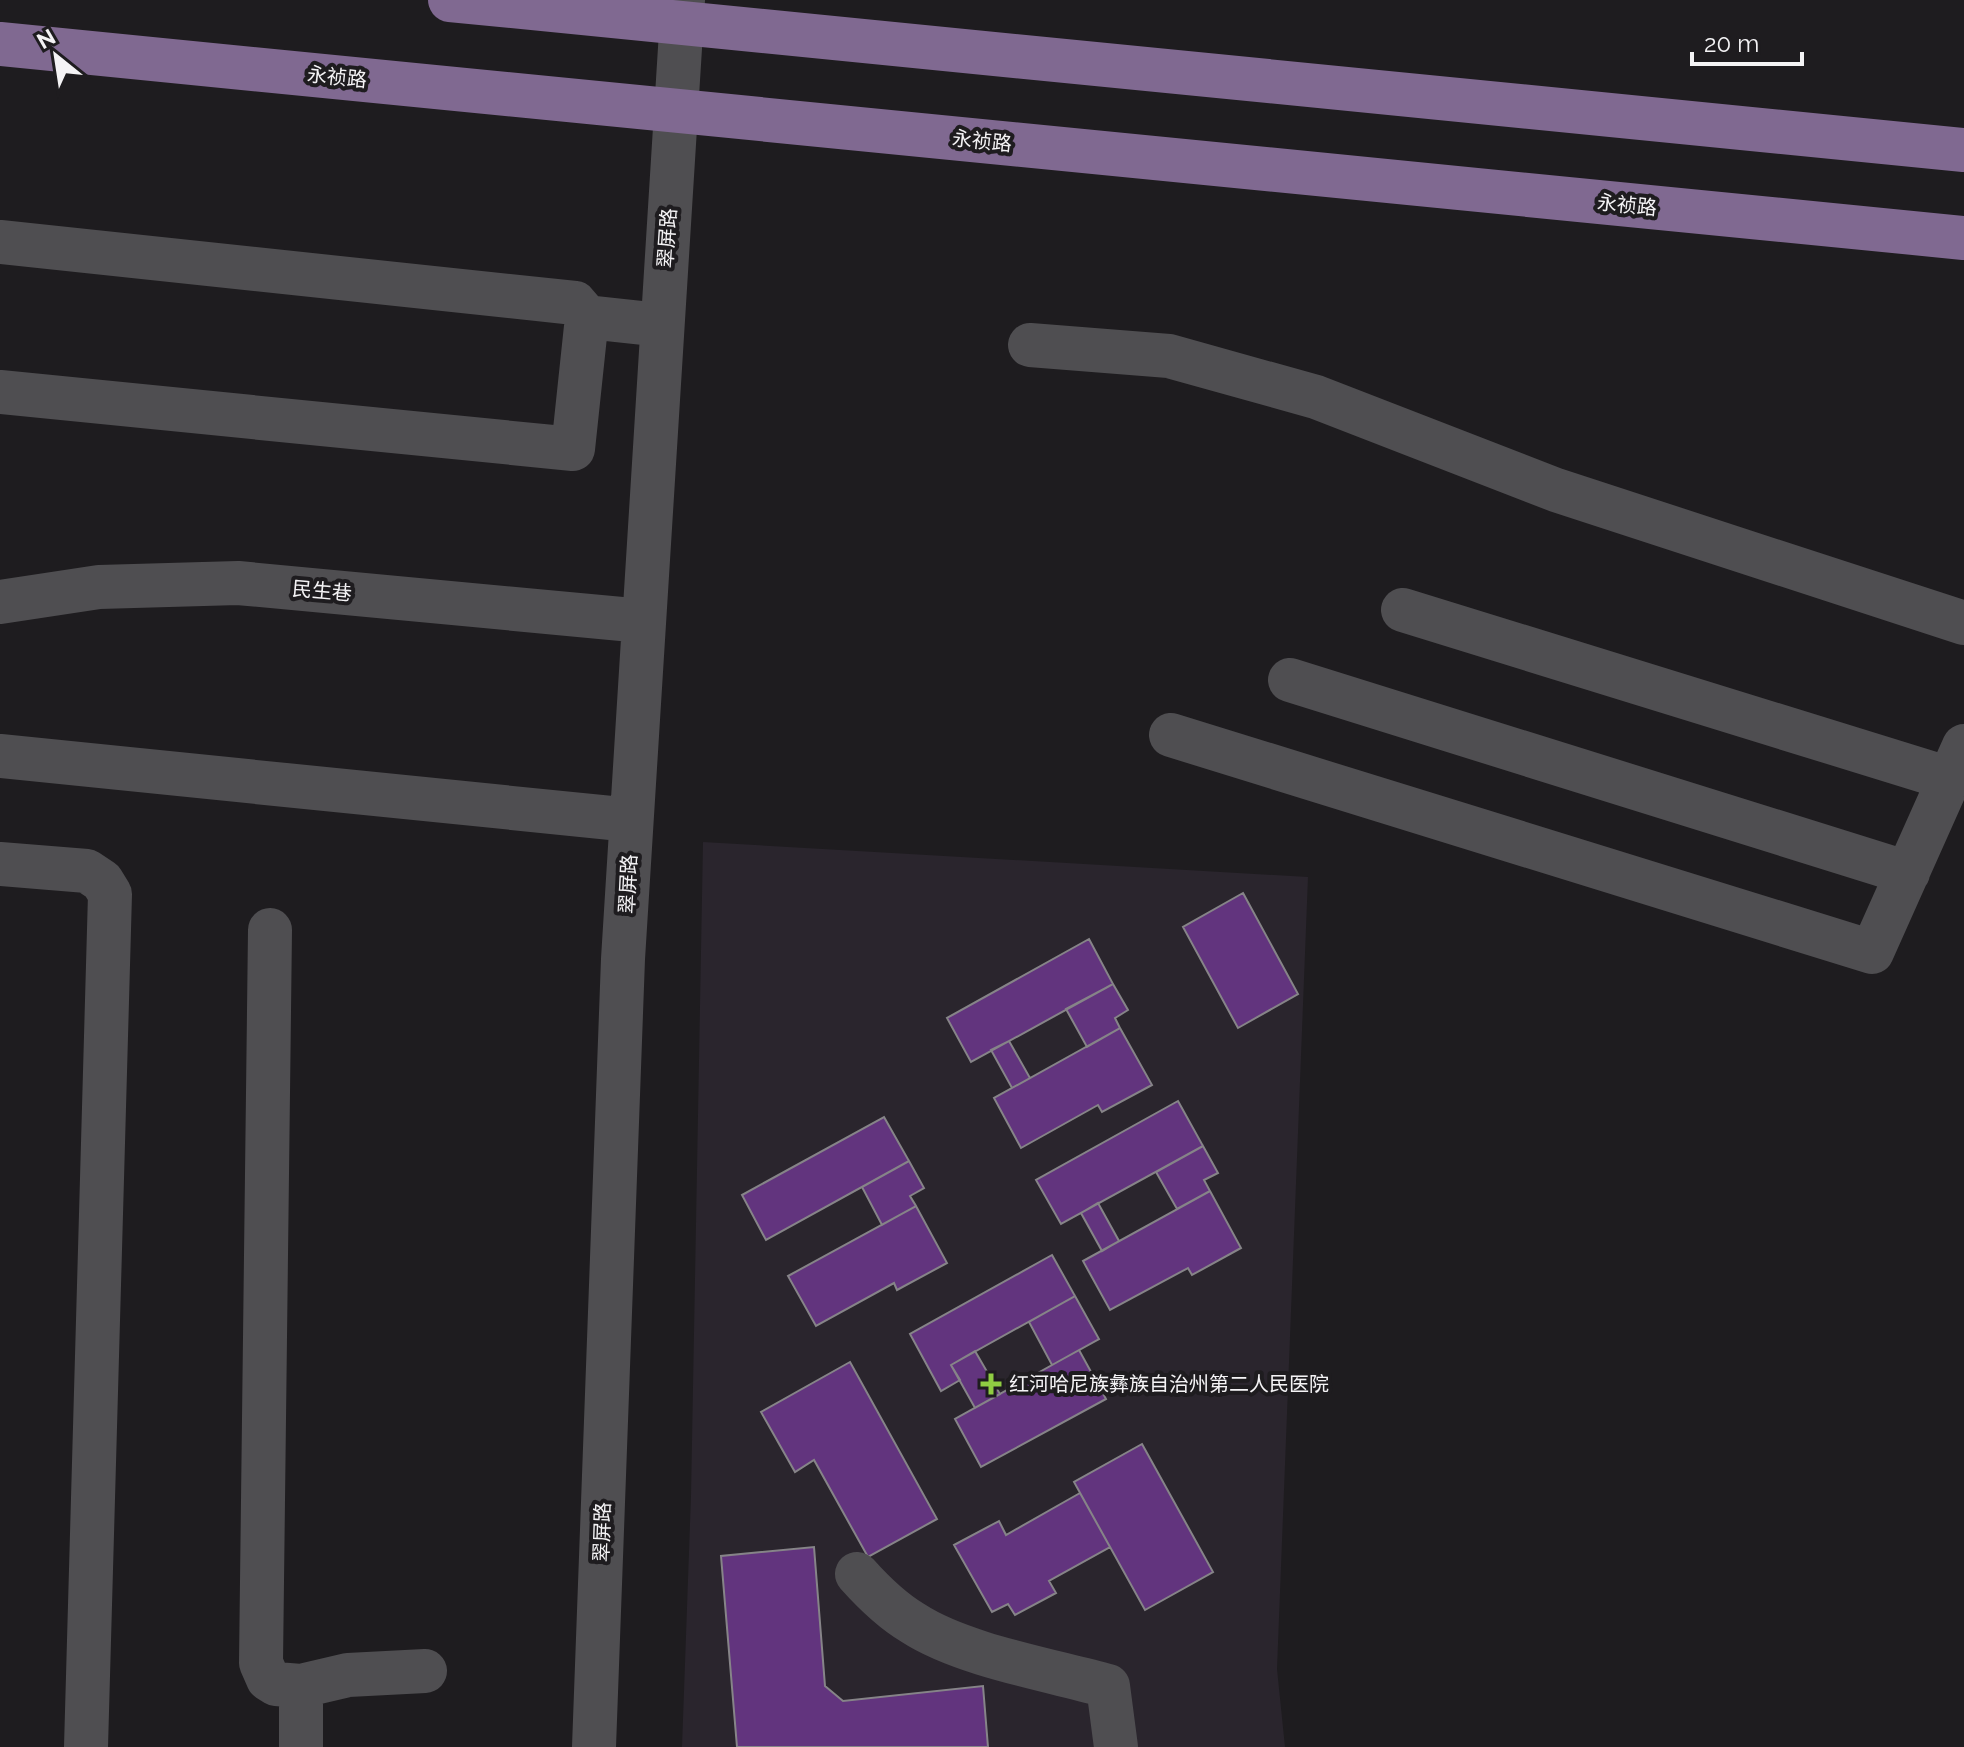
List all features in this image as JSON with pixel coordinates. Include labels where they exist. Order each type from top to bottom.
[{"type":"main road","points":[[450,0],[682,12],[1964,150]]},
{"type":"main road","name":"永祯路","points":[[0,44],[1964,238]]},
{"type":"street","name":"翠屏路","points":[[594,1747],[623,959],[682,12]]},
{"type":"street","points":[[0,242],[575,303],[587,317],[661,325]]},
{"type":"street","points":[[0,392],[573,449],[587,317]]},
{"type":"street","points":[[1030,345],[1169,356],[1316,397],[1556,490],[1964,623]]},
{"type":"street","name":"民生巷","points":[[0,602],[99,587],[238,583],[643,621]]},
{"type":"street","points":[[1171,735],[1872,952],[1957,762],[1403,610]]},
{"type":"street","points":[[1290,680],[1908,873]]},
{"type":"street","points":[[0,756],[631,820]]},
{"type":"street","points":[[0,864],[87,871],[102,881],[110,894],[86,1747]]},
{"type":"street","points":[[270,930],[261,1663],[268,1679],[276,1684],[301,1686],[348,1675],[425,1671]]},
{"type":"street","points":[[857,1574],[891,1608],[938,1637],[1108,1686],[1116,1747]]},
{"type":"street","points":[[301,1686],[301,1747]]},
{"type":"shaded area","name":"红河哈尼族彝族自治州第二人民医院","points":[[703,842],[1308,877],[1277,1669],[1285,1747],[682,1747],[691,1496]]},
{"type":"building","points":[[1243,893],[1298,994],[1238,1028],[1183,927]]},
{"type":"building","points":[[1089,939],[1113,984],[971,1062],[947,1018]]},
{"type":"building","points":[[1113,984],[1128,1010],[1115,1018],[1120,1028],[1087,1047],[1066,1009]]},
{"type":"building","points":[[1120,1028],[1152,1085],[1102,1112],[1098,1105],[1021,1148],[994,1098]]},
{"type":"building","points":[[1009,1041],[1030,1078],[1012,1088],[991,1050]]},
{"type":"building","points":[[1178,1101],[1203,1146],[1061,1224],[1036,1180]]},
{"type":"building","points":[[884,1117],[909,1161],[766,1240],[742,1195]]},
{"type":"building","points":[[1203,1146],[1218,1173],[1204,1180],[1210,1191],[1177,1209],[1156,1172]]},
{"type":"building","points":[[909,1161],[924,1188],[910,1196],[916,1206],[882,1225],[862,1187]]},
{"type":"building","points":[[1210,1191],[1241,1248],[1192,1275],[1188,1268],[1110,1310],[1083,1261]]},
{"type":"building","points":[[1098,1203],[1119,1241],[1102,1251],[1081,1213]]},
{"type":"building","points":[[916,1206],[947,1263],[897,1290],[894,1283],[816,1326],[788,1276]]},
{"type":"building","points":[[1052,1255],[1075,1296],[951,1365],[960,1380],[941,1391],[910,1334]]},
{"type":"building","points":[[1075,1296],[1099,1339],[1052,1365],[1029,1322]]},
{"type":"building","points":[[1079,1350],[1106,1399],[981,1467],[955,1419]]},
{"type":"building","points":[[975,1351],[1000,1394],[975,1408],[951,1365]]},
{"type":"building","points":[[850,1362],[937,1519],[868,1557],[814,1460],[795,1472],[761,1412]]},
{"type":"building","points":[[1142,1444],[1213,1572],[1145,1610],[1074,1482]]},
{"type":"building","points":[[1080,1493],[1110,1547],[1049,1581],[1056,1593],[1015,1615],[1008,1604],[992,1612],[954,1545],[999,1521],[1006,1535]]},
{"type":"building","points":[[814,1547],[825,1686],[843,1701],[983,1686],[988,1747],[737,1747],[721,1556]]},
{"type":"place","name":"红河哈尼族彝族自治州第二人民医院","points":[[991,1384]]}]
